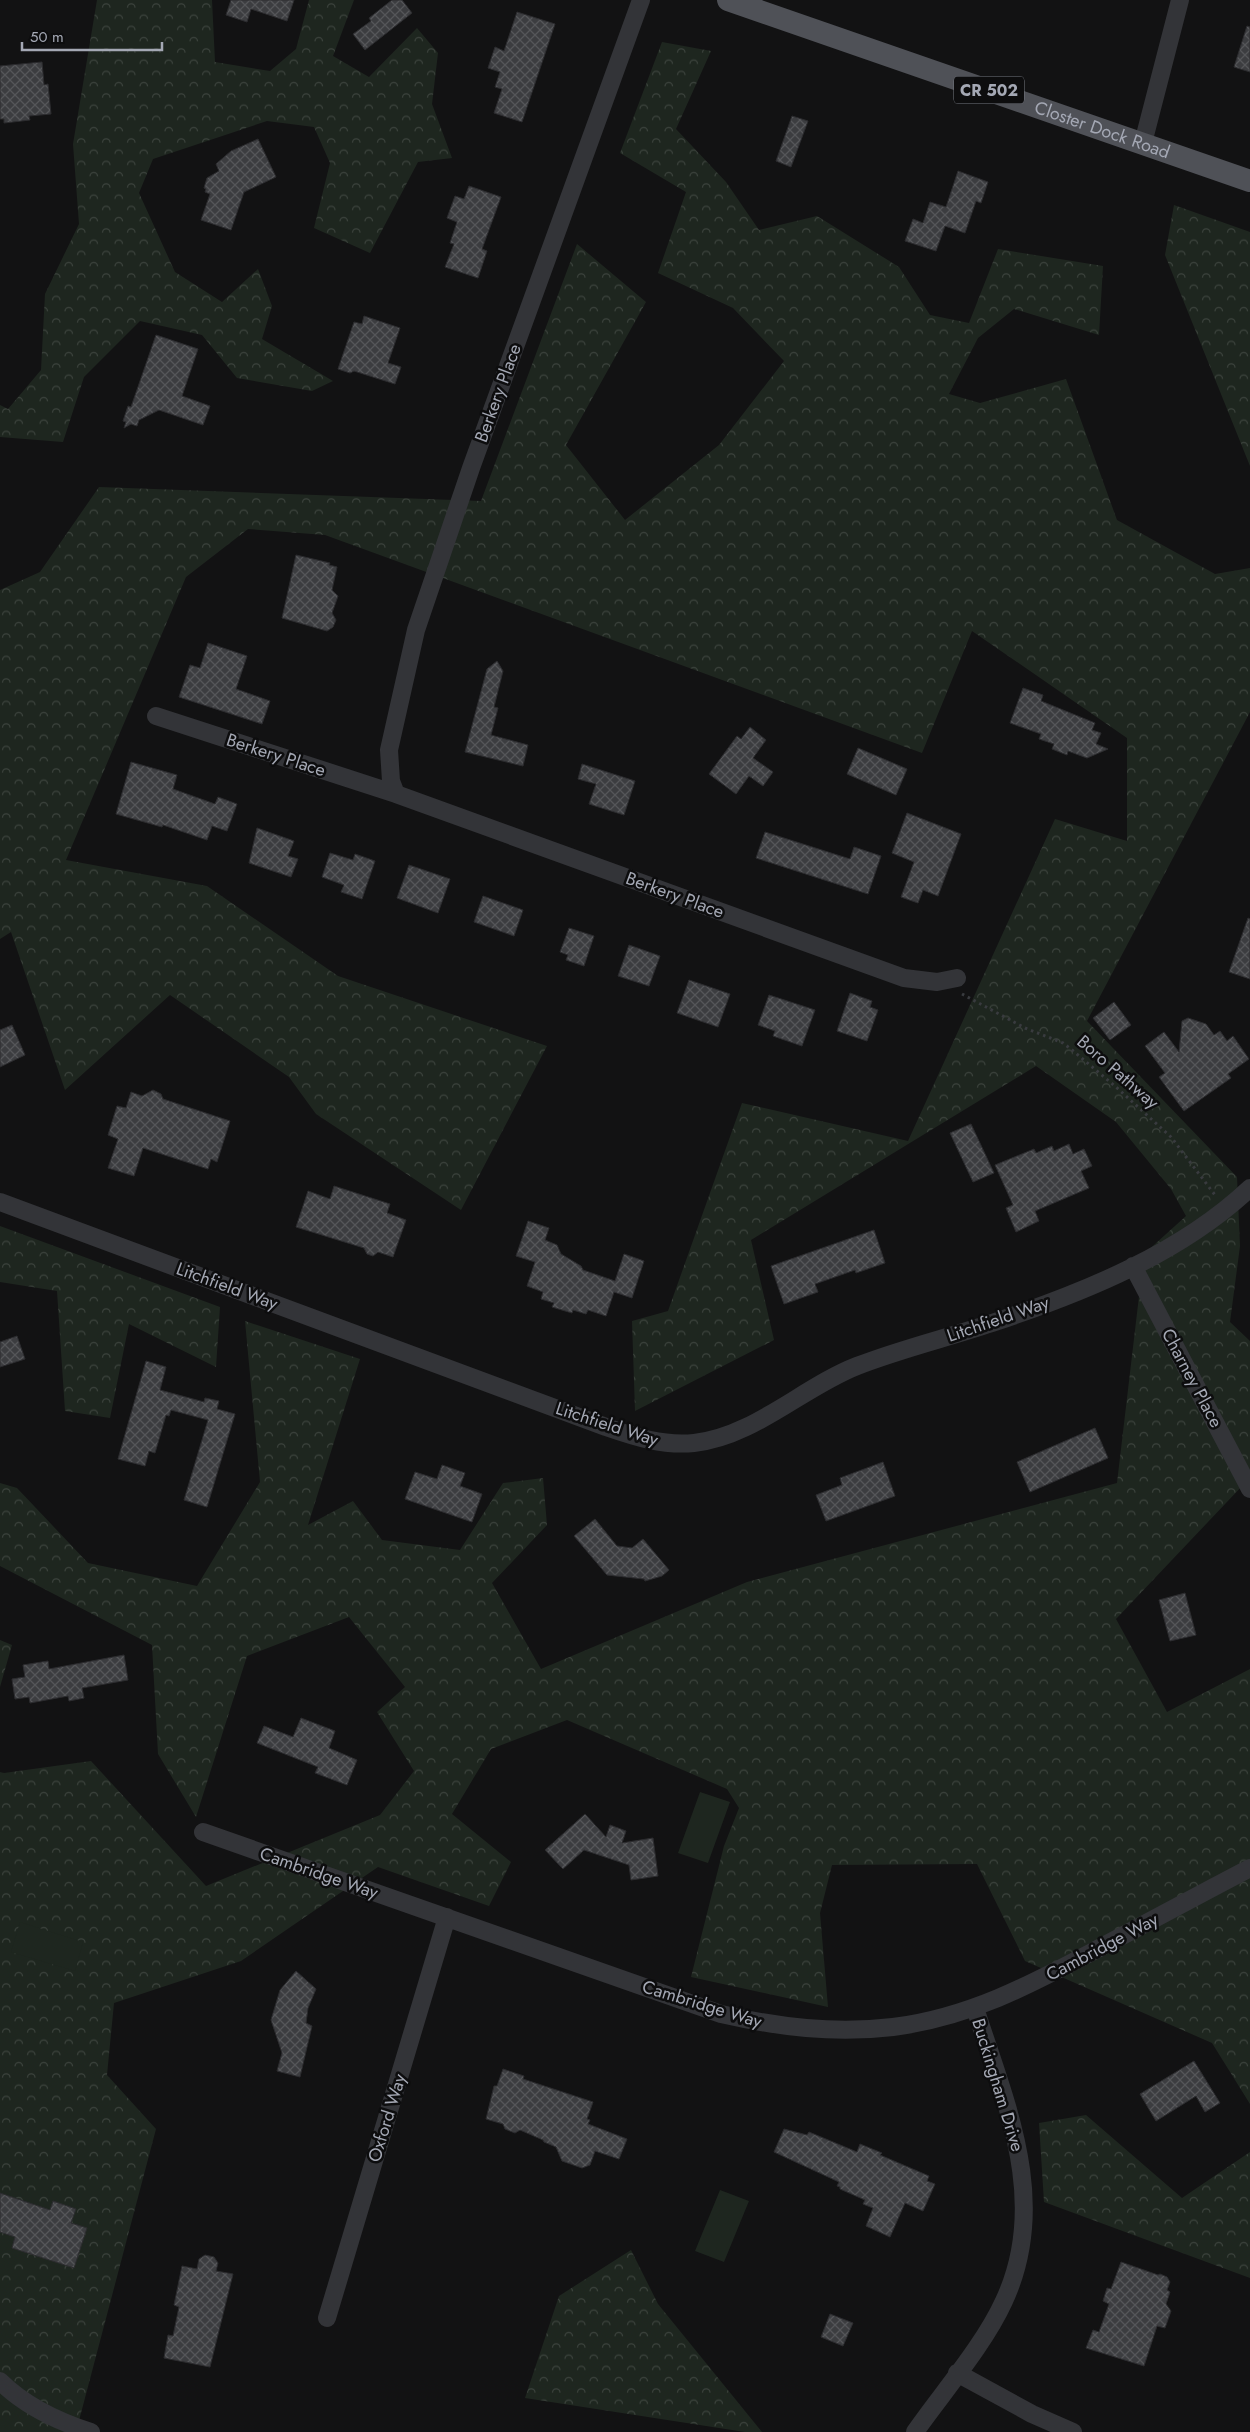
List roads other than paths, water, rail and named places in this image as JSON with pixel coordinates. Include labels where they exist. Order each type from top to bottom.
[{"type":"main road","name":"Closter Dock Road","points":[[728,0],[1250,181]]},
{"type":"street","name":"Berkery Place","points":[[396,794],[391,781],[388,750],[416,630],[471,468],[641,0]]},
{"type":"street","points":[[1143,143],[1180,0]]},
{"type":"street","name":"Berkery Place","points":[[156,716],[396,794],[904,978],[937,982],[957,978]]},
{"type":"street","name":"Litchfield Way","points":[[0,1202],[613,1429],[654,1442],[676,1444],[695,1443],[741,1429],[826,1380],[857,1366],[999,1320],[1085,1288],[1134,1266],[1165,1249],[1225,1208],[1250,1188]]},
{"type":"street","name":"Charney Place","points":[[1134,1266],[1250,1489]]},
{"type":"street","name":"Cambridge Way","points":[[203,1832],[721,2014],[765,2024],[818,2030],[893,2027],[930,2020],[975,2008],[1023,1989],[1250,1868]]},
{"type":"street","name":"Oxford Way","points":[[327,2318],[447,1917]]},
{"type":"street","name":"Buckingham Drive","points":[[915,2432],[988,2331],[1005,2300],[1018,2260],[1023,2234],[1022,2167],[1016,2136],[975,2008]]},
{"type":"street","points":[[957,2373],[1032,2414],[1073,2432]]},
{"type":"street","points":[[0,2381],[34,2408],[63,2423],[90,2432]]}]
